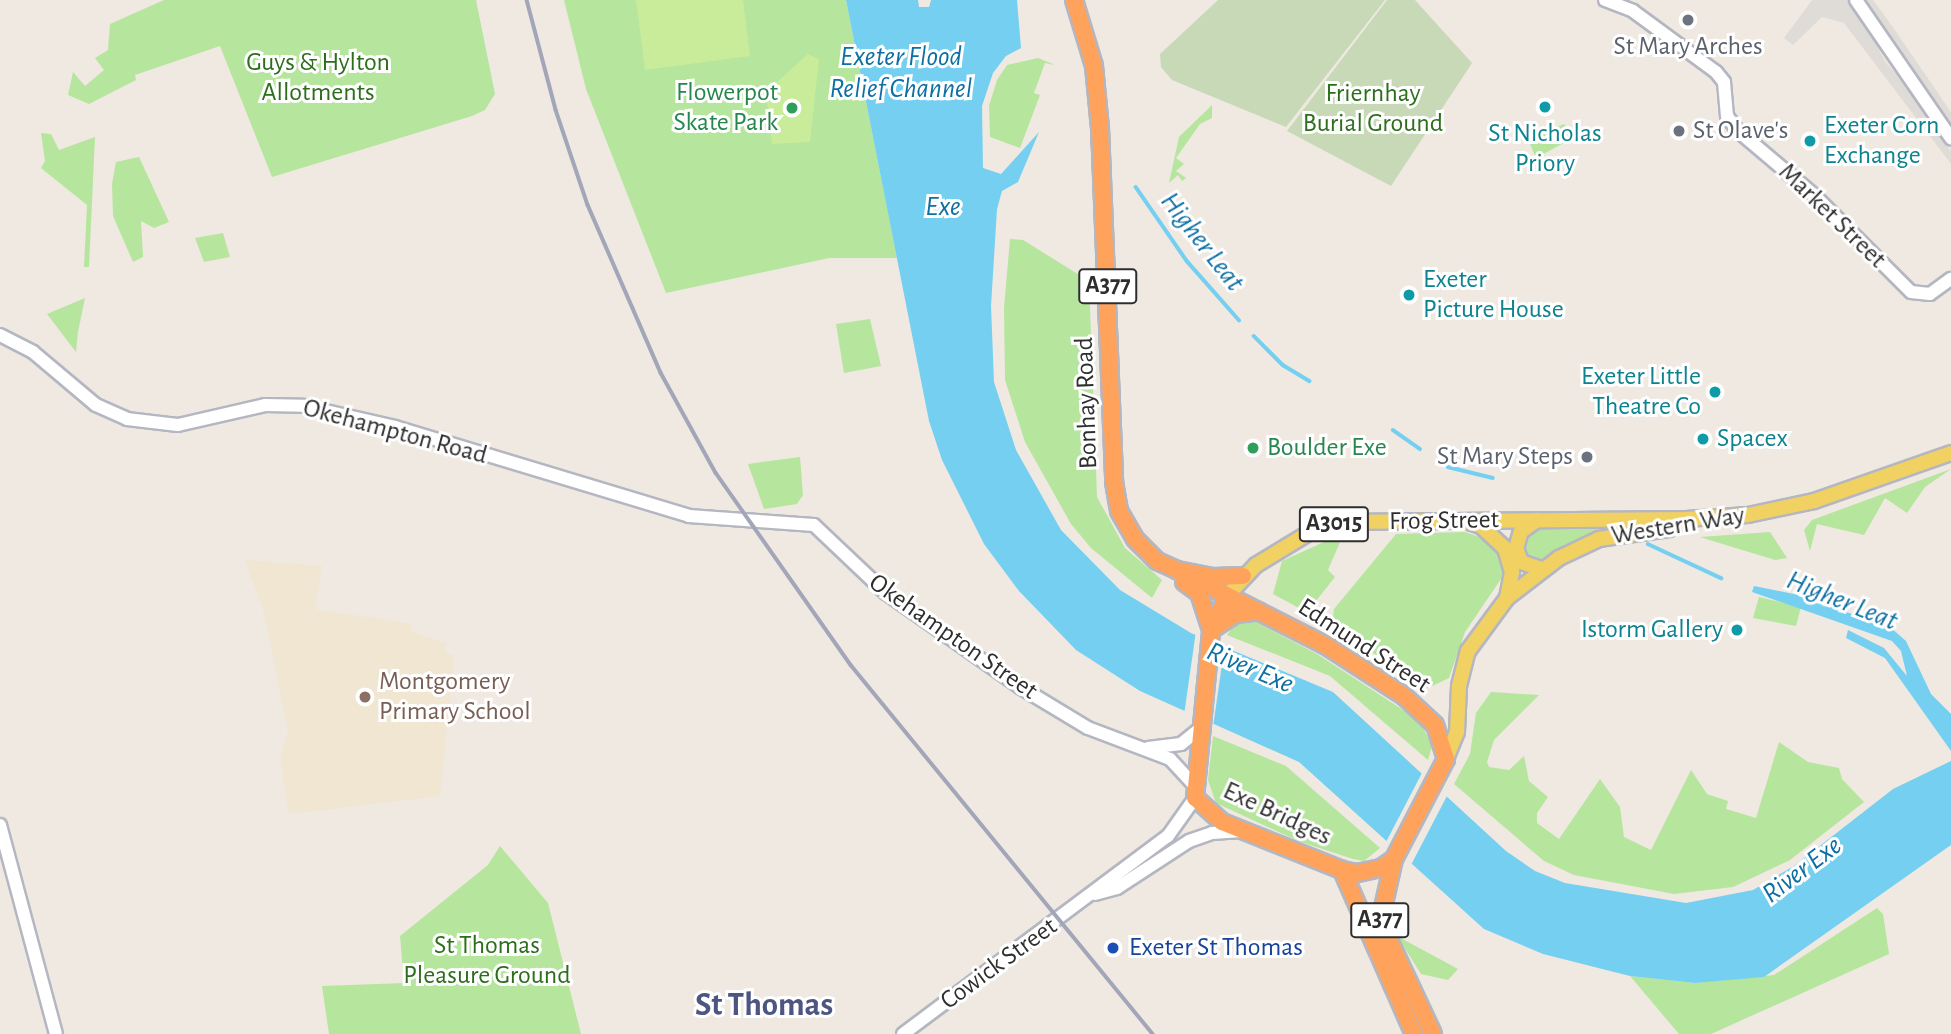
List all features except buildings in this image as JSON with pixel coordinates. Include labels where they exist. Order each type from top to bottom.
[{"type":"highway","name":"Bonhay Road","points":[[1073,0],[1094,66],[1100,128],[1116,500],[1135,539],[1157,561],[1227,596]]},
{"type":"highway","name":"A377","points":[[1157,561],[1199,593],[1211,631]]},
{"type":"highway","name":"Bonhay Road","points":[[1177,570],[1243,576]]},
{"type":"highway","name":"A377","points":[[1227,596],[1264,612]]},
{"type":"highway","name":"Exe Bridges","points":[[1227,596],[1211,631],[1199,728],[1195,792],[1206,811],[1242,831],[1342,870],[1367,872],[1394,859]]},
{"type":"highway","points":[[1211,631],[1236,614],[1264,612]]},
{"type":"highway","name":"Edmund Street","points":[[1264,612],[1404,696],[1435,725],[1443,765]]},
{"type":"highway","name":"A377","points":[[1433,1034],[1380,921],[1394,859],[1443,765]]},
{"type":"highway","name":"A377","points":[[1342,870],[1414,1034]]},
{"type":"main road","name":"Western Way","points":[[1443,765],[1457,732],[1459,686],[1468,651],[1507,598],[1541,569],[1600,539],[1669,529],[1686,519],[1803,504],[1951,453]]},
{"type":"main road","points":[[1541,519],[1527,524],[1515,541],[1521,562],[1541,569]]},
{"type":"main road","name":"Frog Street","points":[[1227,596],[1243,576],[1290,543],[1339,522],[1686,519]]},
{"type":"main road","points":[[1465,520],[1481,526],[1505,548],[1512,572],[1507,598]]},
{"type":"street","name":"Market Street","points":[[1605,0],[1633,11],[1716,72],[1724,82],[1725,106],[1737,131],[1814,195],[1910,292],[1930,294],[1951,279]]},
{"type":"street","points":[[1856,0],[1951,138]]},
{"type":"street","name":"Okehampton Road","points":[[0,335],[40,358],[96,405],[127,419],[178,425],[265,405],[304,406],[395,427],[689,516],[769,521]]},
{"type":"street","name":"Okehampton Street","points":[[769,521],[820,528],[886,593],[1020,687],[1088,728],[1148,748],[1170,759],[1195,792]]},
{"type":"street","name":"Okehampton Street","points":[[1148,748],[1181,744],[1199,728]]},
{"type":"street","name":"Cowick Street","points":[[903,1034],[1095,894],[1108,879],[1180,826],[1195,792]]},
{"type":"street","points":[[0,825],[56,1034]]},
{"type":"street","name":"Cowick Street","points":[[1095,894],[1117,888],[1189,841],[1212,833],[1242,831]]},
{"type":"shaded area","points":[[1812,0],[1849,0],[1859,11],[1885,61],[1925,109],[1951,152],[1951,164],[1844,23],[1822,17],[1793,45],[1784,38]]},
{"type":"shaded area","points":[[1864,0],[1873,0],[1892,26],[1951,112],[1951,125]]},
{"type":"shaded area","name":"Montgomery Primary School","points":[[245,560],[322,566],[315,609],[411,624],[411,631],[446,644],[445,653],[454,655],[440,796],[289,814],[280,758],[288,733],[264,613]]},
{"type":"green space","name":"Guys & Hylton Allotments","points":[[164,0],[476,0],[495,94],[485,110],[472,116],[272,177],[220,46],[135,75],[136,80],[89,104],[68,95],[73,72],[85,86],[104,70],[95,58],[108,50],[110,24]]},
{"type":"green space","points":[[564,0],[846,0],[897,258],[829,258],[666,293],[586,89]]},
{"type":"green space","points":[[636,0],[743,0],[750,56],[645,70]]},
{"type":"green space","points":[[1218,0],[1385,0],[1286,127],[1172,80],[1161,67],[1160,54]]},
{"type":"green space","name":"Friernhay Burial Ground","points":[[1387,0],[1415,0],[1472,63],[1391,186],[1287,131]]},
{"type":"green space","name":"Flowerpot Skate Park","points":[[808,54],[819,59],[810,142],[772,144],[766,92]]},
{"type":"green space","points":[[1038,58],[1055,65],[1045,63],[1034,93],[1040,95],[1020,148],[990,137],[989,106],[997,80],[1007,65]]},
{"type":"green space","points":[[1212,105],[1212,118],[1200,124],[1176,158],[1184,164],[1176,171],[1186,178],[1182,181],[1178,175],[1169,183],[1179,137]]},
{"type":"green space","points":[[1564,124],[1575,137],[1536,158],[1528,139]]},
{"type":"green space","points":[[41,133],[51,134],[59,150],[95,137],[89,267],[84,267],[87,205],[41,168],[45,161]]},
{"type":"green space","points":[[139,157],[169,222],[154,228],[141,221],[143,257],[133,262],[113,216],[112,184],[116,162]]},
{"type":"green space","points":[[223,233],[230,257],[204,262],[195,238]]},
{"type":"green space","points":[[1010,239],[1023,240],[1089,281],[1097,497],[1125,548],[1162,580],[1152,598],[1091,548],[1071,524],[1025,442],[1005,380],[1004,308]]},
{"type":"green space","points":[[85,298],[78,332],[76,352],[47,314]]},
{"type":"green space","points":[[870,319],[881,366],[844,373],[836,324]]},
{"type":"green space","points":[[800,457],[803,495],[797,504],[764,509],[748,464]]},
{"type":"green space","points":[[1951,469],[1925,487],[1907,513],[1885,498],[1864,535],[1817,524],[1810,551],[1804,530],[1812,520]]},
{"type":"green space","points":[[1575,524],[1619,527],[1562,548],[1545,561],[1526,557],[1524,540],[1536,528]]},
{"type":"green space","points":[[1465,532],[1488,540],[1499,552],[1503,576],[1465,632],[1449,678],[1428,688],[1332,627],[1334,609],[1396,534]]},
{"type":"green space","points":[[1770,532],[1787,558],[1775,560],[1700,537]]},
{"type":"green space","points":[[1344,533],[1328,570],[1335,577],[1312,606],[1299,608],[1273,594],[1282,561]]},
{"type":"green space","points":[[1759,597],[1801,607],[1796,626],[1753,618]]},
{"type":"green space","points":[[1248,618],[1317,654],[1420,721],[1432,746],[1428,760],[1330,676],[1227,635],[1238,620]]},
{"type":"green space","points":[[1491,692],[1539,695],[1494,740],[1487,762],[1489,767],[1509,770],[1524,756],[1529,781],[1548,797],[1537,813],[1537,823],[1559,839],[1600,779],[1620,807],[1624,837],[1651,850],[1691,770],[1707,794],[1728,801],[1726,809],[1756,818],[1779,742],[1808,762],[1839,768],[1842,779],[1864,802],[1790,860],[1733,887],[1674,894],[1574,875],[1544,861],[1454,784],[1470,754],[1476,713]]},
{"type":"green space","points":[[1213,736],[1286,766],[1380,848],[1364,861],[1353,859],[1298,841],[1216,803],[1208,780]]},
{"type":"green space","name":"St Thomas Pleasure Ground","points":[[500,846],[548,903],[581,1034],[329,1034],[322,986],[404,983],[400,936],[488,865]]},
{"type":"green space","points":[[1877,908],[1883,914],[1889,954],[1711,1034],[1679,1034],[1630,976],[1695,983],[1774,975]]},
{"type":"green space","points":[[1397,936],[1458,969],[1448,980],[1421,974]]},
{"type":"water","name":"Exe","points":[[846,0],[918,0],[919,7],[929,7],[931,0],[1017,0],[1021,48],[1006,56],[993,73],[982,106],[983,168],[1001,174],[1039,132],[1018,182],[1002,191],[997,209],[991,306],[994,382],[1016,450],[1061,530],[1120,590],[1191,633],[1333,692],[1506,851],[1535,871],[1565,883],[1686,903],[1753,890],[1794,866],[1893,789],[1951,761],[1951,845],[1764,977],[1695,983],[1630,976],[1543,954],[1484,929],[1299,762],[1140,691],[1076,650],[1019,591],[984,544],[942,460],[929,421]]},
{"type":"water","points":[[1754,586],[1794,594],[1890,627],[1906,641],[1931,694],[1951,714],[1951,751],[1885,658],[1846,638],[1848,630],[1884,648],[1907,676],[1901,651],[1892,641],[1752,592]]},
{"type":"pier","points":[[1196,631],[1225,643],[1213,727],[1184,715]]},
{"type":"pier","points":[[1424,769],[1449,792],[1410,867],[1385,844]]},
{"type":"waterway","name":"Higher Leat","points":[[1136,187],[1187,261],[1239,320]]},
{"type":"waterway","name":"Higher Leat","points":[[1254,336],[1283,365],[1310,381]]},
{"type":"waterway","name":"Higher Leat","points":[[1393,430],[1420,449]]},
{"type":"waterway","name":"Higher Leat","points":[[1448,467],[1493,478]]},
{"type":"waterway","name":"Higher Leat","points":[[1648,544],[1721,578]]},
{"type":"railway","points":[[527,0],[556,110],[588,205],[661,373],[716,473],[851,665],[1153,1034]]},
{"type":"place","name":"St Mary Arches","points":[[1688,20]]},
{"type":"place","name":"St Nicholas Priory","points":[[1545,107]]},
{"type":"place","name":"Flowerpot Skate Park","points":[[792,108]]},
{"type":"place","name":"St Olave's","points":[[1679,131]]},
{"type":"place","name":"Exeter Corn Exchange","points":[[1810,141]]},
{"type":"place","name":"Exeter Picture House","points":[[1409,295]]},
{"type":"place","name":"Exeter Little Theatre Co","points":[[1715,392]]},
{"type":"place","name":"Spacex","points":[[1703,439]]},
{"type":"place","name":"Boulder Exe","points":[[1253,448]]},
{"type":"place","name":"St Mary Steps","points":[[1587,457]]},
{"type":"place","name":"Istorm Gallery","points":[[1737,630]]},
{"type":"place","name":"Montgomery Primary School","points":[[365,697]]},
{"type":"place","name":"Exeter St Thomas","points":[[1113,948]]},
{"type":"district","name":"St Thomas","points":[[764,1006]]},
{"type":"water label","name":"Exeter Flood Relief Channel","points":[[901,73]]},
{"type":"water label","name":"River Exe","points":[[1250,668]]},
{"type":"water label","name":"River Exe","points":[[1802,870]]}]
